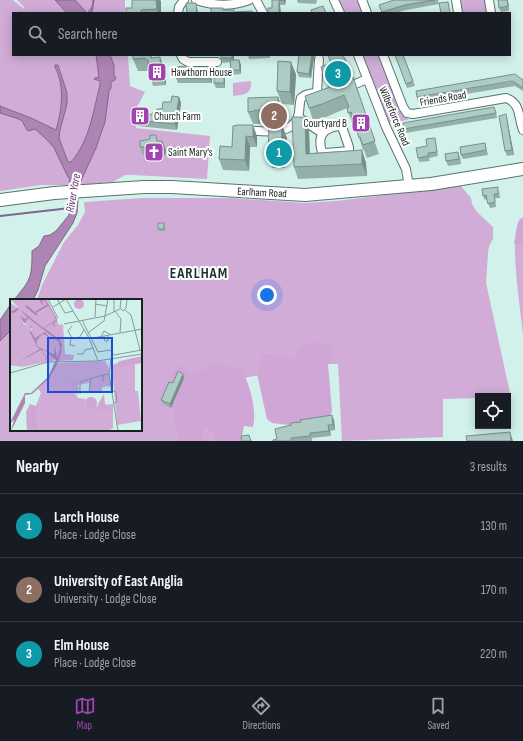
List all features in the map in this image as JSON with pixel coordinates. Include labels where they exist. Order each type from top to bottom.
[{"type":"main road","name":"Earlham Road","points":[[0,200],[87,190],[144,187],[172,187],[305,195],[409,186],[523,168]]},
{"type":"street","points":[[178,12],[179,7],[184,0]]},
{"type":"street","points":[[196,0],[211,4],[228,5],[249,0]]},
{"type":"street","points":[[256,0],[262,12]]},
{"type":"street","points":[[334,0],[340,12]]},
{"type":"street","points":[[456,0],[458,12]]},
{"type":"street","points":[[489,0],[491,12]]},
{"type":"street","points":[[364,1],[367,12]]},
{"type":"street","points":[[182,56],[188,62],[213,60]]},
{"type":"street","name":"Wilberforce Road","points":[[358,56],[386,127],[406,169],[409,186]]},
{"type":"street","name":"Friends Road","points":[[383,56],[403,107],[408,113],[413,114],[506,98],[513,101],[517,105],[523,130]]},
{"type":"street","points":[[317,93],[319,59]]},
{"type":"street","points":[[238,131],[275,132],[284,130],[298,117],[301,98],[305,94],[334,92],[367,79]]},
{"type":"street","points":[[298,117],[322,133]]},
{"type":"shaded area","points":[[0,0],[13,0],[24,9],[25,8],[17,0],[55,0],[66,12],[12,12],[12,56],[96,56],[100,85],[92,124],[81,148],[71,162],[68,162],[59,138],[67,104],[59,67],[55,67],[60,82],[62,98],[56,130],[0,106]]},
{"type":"shaded area","points":[[75,0],[93,0],[92,7],[88,12],[86,12]]},
{"type":"shaded area","points":[[94,0],[125,0],[125,12],[92,12]]},
{"type":"shaded area","points":[[338,0],[357,0],[363,12],[344,12]]},
{"type":"shaded area","points":[[458,0],[486,0],[489,12],[461,12]]},
{"type":"shaded area","points":[[110,56],[128,56],[130,86],[145,92],[137,107],[136,128],[210,136],[207,179],[125,175],[113,182],[79,185],[103,129],[107,97],[112,81],[113,65]]},
{"type":"shaded area","points":[[361,56],[379,56],[408,120],[388,123]]},
{"type":"shaded area","points":[[251,81],[249,91],[241,95],[233,96],[233,83]]},
{"type":"shaded area","points":[[0,113],[18,119],[29,131],[35,129],[47,140],[58,154],[66,170],[68,185],[41,185],[0,191]]},
{"type":"shaded area","points":[[461,186],[471,198],[472,204],[477,212],[493,227],[493,239],[489,246],[488,253],[486,283],[510,393],[475,393],[475,398],[443,399],[443,437],[342,441],[338,364],[324,364],[192,387],[192,441],[0,441],[0,339],[10,330],[10,431],[142,431],[142,299],[37,299],[42,285],[64,242],[78,225],[85,212],[84,202],[143,198],[230,198],[304,203],[336,201]]},
{"type":"shaded area","points":[[523,218],[523,334],[516,274],[515,241],[520,219]]},
{"type":"shaded area","points":[[523,218],[523,244],[514,244],[518,223],[520,219]]},
{"type":"shaded area","points":[[315,342],[331,346],[333,354],[328,364],[332,411],[329,417],[289,425],[272,423],[267,419],[257,374],[263,355],[272,354],[296,359],[299,350],[303,345]]},
{"type":"shaded area","points":[[217,363],[223,366],[240,368],[244,374],[252,396],[254,413],[253,427],[244,426],[241,441],[215,441],[210,431],[204,430],[202,441],[180,441],[175,422],[174,409],[180,388],[178,384],[173,382],[172,376],[174,369],[175,367],[182,366],[191,373],[195,373]]},
{"type":"shaded area","points":[[203,430],[210,431],[215,441],[202,441]]},
{"type":"water","points":[[55,0],[75,0],[86,12],[66,12]]},
{"type":"water","points":[[94,0],[92,12],[88,12],[91,9]]},
{"type":"water","name":"River Yare","points":[[96,56],[110,56],[114,65],[114,77],[116,77],[115,80],[111,82],[105,122],[96,148],[79,185],[77,213],[73,223],[45,266],[38,290],[34,299],[15,299],[24,287],[31,273],[32,251],[39,246],[44,236],[50,235],[56,231],[69,215],[69,179],[54,148],[46,139],[35,129],[29,131],[27,130],[22,121],[0,113],[0,106],[56,130],[62,98],[60,82],[55,67],[55,65],[58,65],[67,93],[67,104],[59,138],[68,162],[71,162],[87,135],[100,85],[100,81],[94,79],[99,77]]},
{"type":"water","points":[[10,305],[10,331],[0,341],[0,320]]},
{"type":"building","points":[[132,0],[156,0],[157,9],[141,10],[141,12],[126,12],[126,8],[132,8]]},
{"type":"building","points":[[272,0],[279,0],[279,12],[268,12],[268,8],[272,8]]},
{"type":"building","points":[[394,0],[435,0],[405,5],[382,12],[379,5]]},
{"type":"building","points":[[498,0],[507,0],[508,6],[499,8]]},
{"type":"building","points":[[448,2],[450,12],[441,12],[439,3]]},
{"type":"building","points":[[186,3],[196,3],[197,12],[187,12]]},
{"type":"building","points":[[323,6],[326,12],[312,12],[311,10]]},
{"type":"building","points":[[211,8],[234,10],[234,12],[211,12]]},
{"type":"building","points":[[133,56],[151,56],[151,58],[160,57],[161,72],[149,73],[148,60],[145,58],[133,59]]},
{"type":"building","points":[[221,56],[232,56],[232,58],[221,58]]},
{"type":"building","points":[[299,56],[312,56],[309,74],[297,72]]},
{"type":"building","points":[[328,56],[342,56],[350,70],[325,79],[321,67],[331,63]]},
{"type":"building","points":[[395,56],[403,56],[413,81],[406,84]]},
{"type":"building","points":[[230,60],[239,60],[240,70],[231,70]]},
{"type":"building","points":[[278,61],[291,62],[290,92],[277,91]]},
{"type":"building","points":[[187,66],[187,70],[210,69],[210,79],[176,78],[176,67]]},
{"type":"building","points":[[214,74],[224,74],[224,83],[214,83]]},
{"type":"building","points":[[515,74],[523,80],[523,88],[513,81],[417,97],[416,91]]},
{"type":"building","points":[[353,77],[375,141],[363,145],[360,137],[359,138],[351,112],[348,113],[347,108],[349,107],[344,95],[309,108],[305,96]]},
{"type":"building","points":[[172,96],[179,97],[175,124],[134,120],[135,113],[152,115],[152,113],[156,113],[157,109],[162,109],[163,102],[171,102]]},
{"type":"building","points":[[278,97],[278,111],[255,110],[248,112],[248,98]]},
{"type":"building","points":[[494,107],[496,113],[404,129],[403,123]]},
{"type":"building","points":[[506,114],[512,150],[505,151],[499,116]]},
{"type":"building","points":[[292,117],[305,118],[306,154],[362,150],[362,164],[294,167]]},
{"type":"building","points":[[253,125],[253,137],[246,136],[245,160],[219,159],[220,146],[232,147],[233,126]]},
{"type":"building","points":[[269,125],[282,125],[281,155],[268,155]]},
{"type":"building","points":[[150,135],[156,135],[157,141],[162,141],[162,148],[140,147],[140,141],[150,139]]},
{"type":"building","points":[[435,138],[437,152],[428,153],[428,156],[418,158],[416,148],[427,146],[426,139]]},
{"type":"building","points":[[485,143],[486,150],[461,155],[460,147]]},
{"type":"building","points":[[458,152],[459,159],[446,161],[445,154]]},
{"type":"building","points":[[498,187],[498,194],[494,194],[495,202],[488,204],[486,195],[483,196],[482,189]]},
{"type":"building","points":[[158,223],[164,223],[164,229],[158,229]]},
{"type":"building","points":[[178,371],[183,374],[170,404],[161,400],[169,382],[173,383]]},
{"type":"building","points":[[332,415],[333,425],[328,425],[329,431],[310,433],[310,436],[291,438],[291,441],[273,441],[277,439],[275,429],[291,425],[291,423],[301,422],[300,420]]},
{"type":"building","points":[[510,432],[511,441],[467,441],[466,436]]},
{"type":"building","points":[[249,435],[251,441],[242,441],[241,436]]},
{"type":"waterway","name":"River Yare","points":[[0,216],[70,208]]},
{"type":"place","name":"Hawthorn House","points":[[157,72]]},
{"type":"place","name":"Elm House","points":[[338,74]]},
{"type":"place","name":"Church Farm","points":[[140,116]]},
{"type":"place","name":"University of East Anglia","points":[[274,116]]},
{"type":"place","name":"Courtyard B","points":[[361,123]]},
{"type":"place","name":"Saint Mary's","points":[[154,152]]},
{"type":"place","name":"Larch House","points":[[279,153]]},
{"type":"district","name":"EARLHAM","points":[[199,273]]}]
